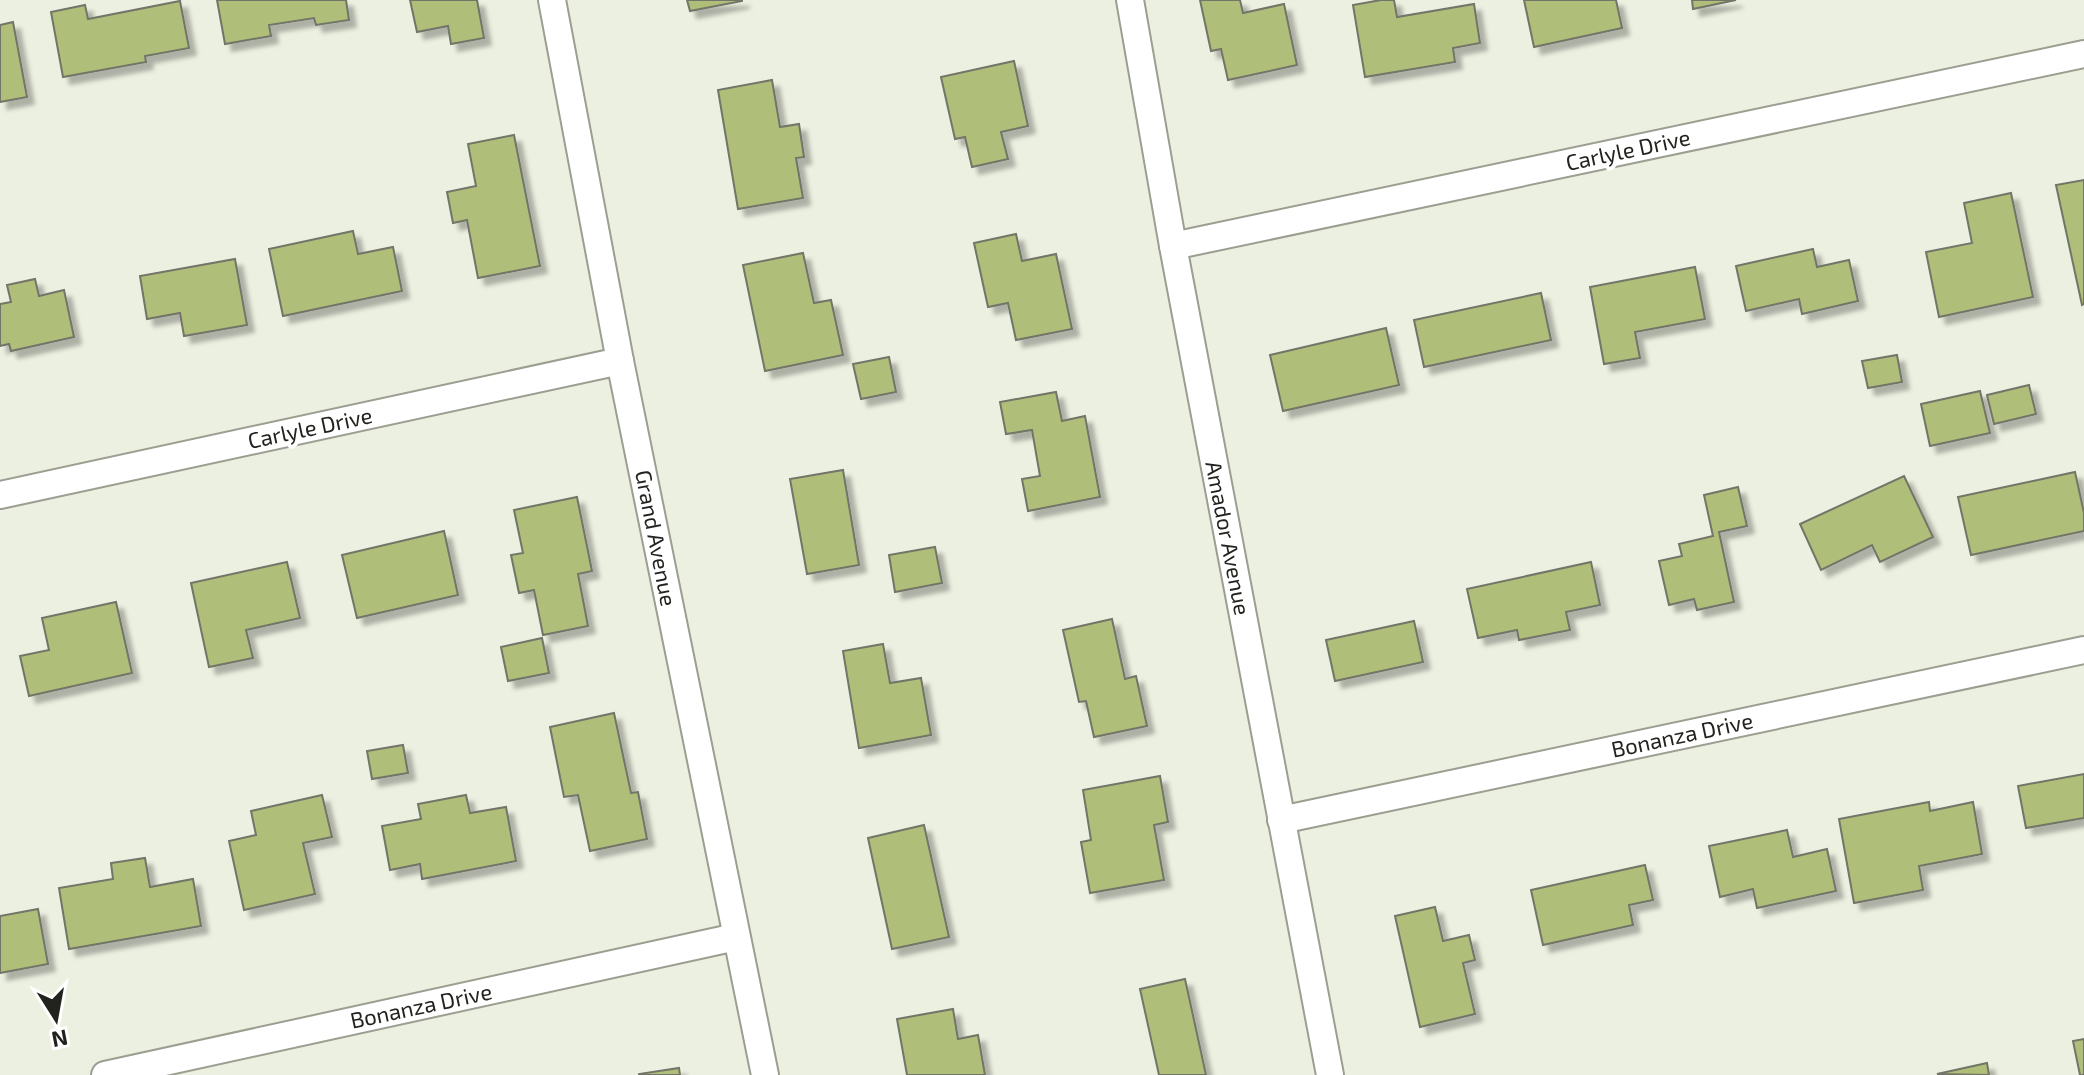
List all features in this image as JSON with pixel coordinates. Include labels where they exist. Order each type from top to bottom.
[{"type":"street","name":"Grand Avenue","points":[[552,0],[620,361],[765,1075]]},
{"type":"street","name":"Amador Avenue","points":[[1130,0],[1173,246],[1330,1075]]},
{"type":"street","name":"Carlyle Drive","points":[[1173,246],[2084,54]]},
{"type":"street","name":"Carlyle Drive","points":[[0,495],[620,361]]},
{"type":"street","name":"Bonanza Drive","points":[[1281,820],[2084,650]]},
{"type":"street","name":"Bonanza Drive","points":[[105,1075],[736,937]]},
{"type":"building","points":[[217,0],[346,0],[349,20],[316,25],[314,18],[269,25],[271,36],[225,44]]},
{"type":"building","points":[[410,0],[477,0],[484,38],[451,44],[448,26],[417,32]]},
{"type":"building","points":[[687,0],[742,0],[742,1],[690,11]]},
{"type":"building","points":[[1200,0],[1240,0],[1243,13],[1284,4],[1297,65],[1228,80],[1221,49],[1211,51]]},
{"type":"building","points":[[1394,0],[1397,17],[1474,4],[1480,43],[1453,48],[1455,62],[1365,77],[1353,5]]},
{"type":"building","points":[[1524,0],[1616,0],[1622,28],[1534,47]]},
{"type":"building","points":[[1692,0],[1736,0],[1693,9]]},
{"type":"building","points":[[180,1],[189,48],[145,56],[146,62],[63,77],[51,12],[85,5],[88,19]]},
{"type":"building","points":[[13,22],[27,97],[0,102],[0,25]]},
{"type":"building","points":[[1014,61],[1028,126],[1001,132],[1008,159],[972,167],[965,137],[955,139],[941,77]]},
{"type":"building","points":[[772,80],[780,127],[799,124],[804,157],[796,158],[803,198],[738,209],[718,90]]},
{"type":"building","points":[[514,135],[540,266],[478,278],[467,220],[453,223],[447,192],[476,186],[468,144]]},
{"type":"building","points":[[2084,180],[2084,304],[2082,305],[2056,185]]},
{"type":"building","points":[[2011,193],[2033,297],[1939,317],[1926,252],[1972,243],[1964,203]]},
{"type":"building","points":[[353,231],[358,254],[393,247],[402,291],[283,316],[269,249]]},
{"type":"building","points":[[1016,234],[1022,261],[1056,254],[1072,329],[1016,340],[1008,303],[988,307],[974,243]]},
{"type":"building","points":[[1813,249],[1817,267],[1849,260],[1858,301],[1802,314],[1799,299],[1746,311],[1736,266]]},
{"type":"building","points":[[803,253],[814,303],[831,300],[843,355],[765,371],[743,265]]},
{"type":"building","points":[[235,259],[247,325],[184,336],[180,313],[147,319],[140,276]]},
{"type":"building","points":[[1695,267],[1705,319],[1635,332],[1640,358],[1604,364],[1590,287]]},
{"type":"building","points":[[35,279],[39,296],[64,290],[74,337],[11,351],[9,344],[0,346],[0,304],[11,302],[7,285]]},
{"type":"building","points":[[1541,293],[1551,340],[1424,367],[1414,320]]},
{"type":"building","points":[[1386,328],[1399,385],[1283,411],[1270,355]]},
{"type":"building","points":[[1897,355],[1902,382],[1868,388],[1862,361]]},
{"type":"building","points":[[889,357],[896,392],[861,399],[853,364]]},
{"type":"building","points":[[2029,385],[2036,414],[1994,424],[1987,395]]},
{"type":"building","points":[[1980,391],[1990,433],[1930,446],[1921,404]]},
{"type":"building","points":[[1056,392],[1062,421],[1085,416],[1100,497],[1028,511],[1022,479],[1040,476],[1032,430],[1006,434],[1000,402]]},
{"type":"building","points":[[843,470],[859,565],[807,574],[790,479]]},
{"type":"building","points":[[2075,472],[2084,513],[2084,531],[1971,555],[1958,497]]},
{"type":"building","points":[[1904,476],[1933,537],[1880,562],[1872,545],[1821,570],[1800,524]]},
{"type":"building","points":[[1738,487],[1747,526],[1719,532],[1734,602],[1697,610],[1694,599],[1669,605],[1659,561],[1682,556],[1679,544],[1713,536],[1704,495]]},
{"type":"building","points":[[577,497],[592,571],[578,574],[588,626],[543,635],[534,590],[519,593],[511,555],[523,553],[514,510]]},
{"type":"building","points":[[444,531],[458,595],[357,618],[342,555]]},
{"type":"building","points":[[935,547],[942,583],[895,592],[889,555]]},
{"type":"building","points":[[287,562],[300,618],[246,630],[253,658],[209,667],[191,583]]},
{"type":"building","points":[[1591,562],[1600,605],[1566,612],[1570,630],[1519,640],[1517,630],[1478,638],[1467,589]]},
{"type":"building","points":[[116,602],[132,673],[29,696],[20,656],[49,650],[42,618]]},
{"type":"building","points":[[1112,619],[1125,679],[1136,676],[1147,726],[1094,737],[1086,701],[1079,702],[1063,630]]},
{"type":"building","points":[[1414,621],[1423,662],[1335,681],[1326,640]]},
{"type":"building","points":[[542,638],[549,673],[508,681],[501,647]]},
{"type":"building","points":[[883,644],[890,683],[921,678],[931,735],[859,748],[843,651]]},
{"type":"building","points":[[614,713],[631,793],[638,792],[647,839],[590,851],[578,795],[564,797],[550,727]]},
{"type":"building","points":[[403,745],[408,773],[372,779],[367,751]]},
{"type":"building","points":[[2084,774],[2084,818],[2026,828],[2018,786]]},
{"type":"building","points":[[1160,776],[1168,822],[1154,825],[1164,880],[1090,893],[1081,842],[1091,840],[1083,790]]},
{"type":"building","points":[[322,795],[332,837],[303,843],[315,894],[244,910],[229,841],[256,835],[251,811]]},
{"type":"building","points":[[466,795],[470,813],[506,807],[516,861],[422,879],[420,864],[390,870],[382,826],[421,819],[418,804]]},
{"type":"building","points":[[1929,802],[1930,811],[1973,802],[1982,854],[1919,866],[1923,890],[1854,903],[1839,819]]},
{"type":"building","points":[[924,825],[949,937],[892,949],[868,838]]},
{"type":"building","points":[[1787,830],[1793,857],[1827,849],[1836,891],[1757,908],[1753,889],[1720,897],[1709,846]]},
{"type":"building","points":[[145,858],[150,887],[193,879],[201,926],[69,949],[59,888],[113,879],[111,863]]},
{"type":"building","points":[[1645,865],[1653,900],[1629,905],[1633,925],[1543,945],[1531,890]]},
{"type":"building","points":[[1435,907],[1443,941],[1469,935],[1475,960],[1463,963],[1475,1014],[1420,1027],[1395,916]]},
{"type":"building","points":[[38,909],[48,964],[0,973],[0,916]]},
{"type":"building","points":[[1185,979],[1206,1075],[1159,1075],[1140,989]]},
{"type":"building","points":[[953,1009],[958,1039],[978,1035],[985,1075],[907,1075],[897,1019]]},
{"type":"building","points":[[2084,1039],[2084,1075],[2080,1075],[2073,1041]]},
{"type":"building","points":[[1987,1063],[1989,1075],[1937,1074]]},
{"type":"building","points":[[679,1068],[680,1075],[639,1075],[639,1074]]}]
